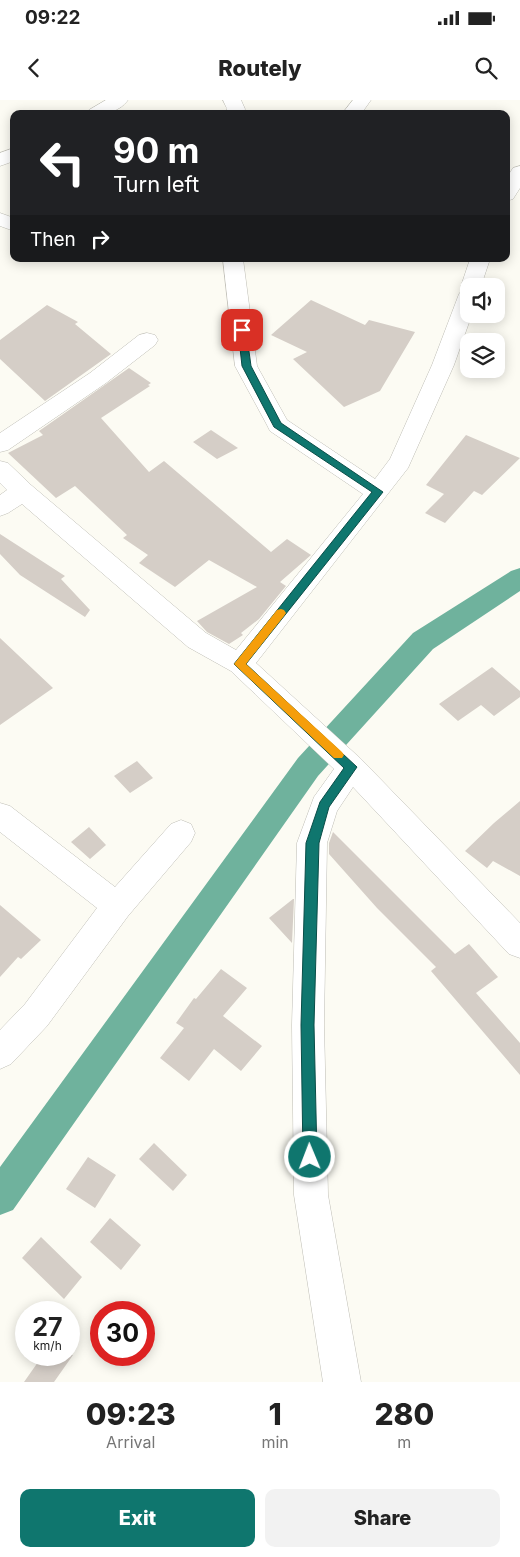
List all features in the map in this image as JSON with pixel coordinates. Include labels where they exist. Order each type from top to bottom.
[{"type":"street","points":[[102,110],[119,100]]},
{"type":"street","points":[[354,110],[362,100]]},
{"type":"street","points":[[510,188],[520,172]]},
{"type":"street","points":[[233,262],[246,366],[278,425],[378,492]]},
{"type":"street","points":[[474,278],[479,262]]},
{"type":"street","points":[[240,664],[400,462],[443,365],[460,319]]},
{"type":"street","points":[[0,444],[98,378],[147,340]]},
{"type":"street","points":[[0,469],[23,491],[197,640],[240,664],[345,762],[520,944]]},
{"type":"street","points":[[0,507],[23,491]]},
{"type":"street","points":[[342,1382],[311,1195],[308,1025],[312,843],[324,806],[345,762]]},
{"type":"street","points":[[0,815],[117,906]]},
{"type":"street","points":[[0,1053],[36,1015],[117,906],[181,833]]},
{"type":"building","points":[[311,300],[365,325],[369,320],[415,332],[380,391],[344,407],[293,359],[307,352],[271,335]]},
{"type":"building","points":[[47,305],[78,322],[75,324],[111,354],[45,401],[0,359],[0,340]]},
{"type":"building","points":[[129,368],[151,383],[148,385],[150,386],[101,418],[149,472],[164,461],[271,552],[287,539],[311,555],[280,582],[286,586],[259,619],[241,633],[243,635],[229,644],[207,632],[197,621],[257,587],[209,560],[175,587],[139,563],[148,555],[123,538],[127,535],[75,486],[56,498],[8,453],[43,435],[39,431]]},
{"type":"building","points":[[211,430],[238,448],[217,459],[193,442]]},
{"type":"building","points":[[466,435],[520,458],[482,495],[474,491],[445,523],[425,513],[444,494],[426,485]]},
{"type":"building","points":[[0,534],[65,576],[61,579],[90,610],[85,617],[20,575],[0,554]]},
{"type":"building","points":[[0,638],[53,688],[0,725]]},
{"type":"building","points":[[492,667],[520,691],[520,697],[494,716],[481,705],[458,721],[439,704]]},
{"type":"building","points":[[137,761],[153,778],[130,793],[114,776]]},
{"type":"building","points":[[520,801],[520,876],[493,861],[487,868],[465,851]]},
{"type":"building","points":[[89,827],[106,845],[90,859],[71,842]]},
{"type":"building","points":[[333,832],[455,954],[469,944],[498,977],[476,993],[520,1043],[520,1075],[431,971],[436,967],[377,908],[329,854],[329,843]]},
{"type":"building","points":[[294,899],[292,943],[269,918]]},
{"type":"building","points":[[0,905],[41,940],[21,959],[18,957],[0,977]]},
{"type":"building","points":[[221,969],[247,988],[223,1016],[262,1046],[241,1071],[214,1049],[189,1081],[160,1058],[184,1028],[176,1023],[194,998],[196,999]]},
{"type":"building","points":[[154,1143],[187,1175],[173,1191],[139,1159]]},
{"type":"building","points":[[88,1157],[116,1175],[95,1208],[66,1189]]},
{"type":"building","points":[[110,1218],[141,1245],[121,1270],[90,1242]]},
{"type":"building","points":[[41,1237],[82,1277],[64,1299],[22,1258]]},
{"type":"building","points":[[35,1366],[65,1366],[54,1382],[24,1382]]},
{"type":"waterway","points":[[0,1197],[308,767],[423,641],[520,578]]},
{"type":"slow traffic","points":[[281,613],[240,664],[338,755]]},
{"type":"route","points":[[242,330],[246,366],[278,425],[378,492],[240,664],[351,767],[324,806],[312,843],[308,1025],[310,1157]]}]
